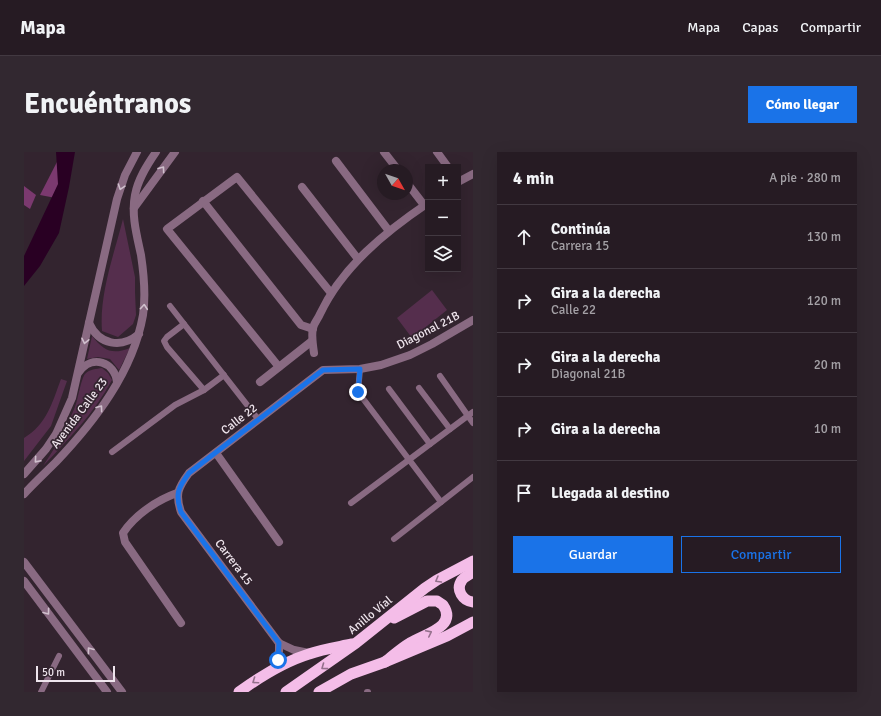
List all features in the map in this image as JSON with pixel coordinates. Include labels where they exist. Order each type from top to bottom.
[{"type":"highway","name":"Anillo Víal","points":[[286,692],[356,643],[425,588],[437,580],[473,562]]},
{"type":"highway","points":[[473,572],[462,580],[460,588],[463,598],[473,602]]},
{"type":"highway","points":[[368,634],[427,601],[437,601],[446,608],[446,619],[443,625],[410,643],[385,662]]},
{"type":"highway","points":[[320,692],[351,674],[385,662],[447,636],[473,622]]},
{"type":"highway","points":[[239,692],[268,671],[310,653],[356,643]]},
{"type":"street","name":"Avenida Calle 23","points":[[24,474],[46,449],[56,434],[72,398],[79,373],[117,199],[125,175],[137,152]]},
{"type":"street","name":"Avenida Calle 23","points":[[24,494],[71,445],[100,408],[117,382],[132,354],[139,334],[145,296],[144,275],[135,230],[134,196],[139,182],[156,152]]},
{"type":"street","points":[[134,208],[175,152]]},
{"type":"street","points":[[384,152],[393,164]]},
{"type":"street","points":[[437,152],[446,164]]},
{"type":"street","points":[[336,161],[389,231]]},
{"type":"street","points":[[461,180],[473,174]]},
{"type":"street","points":[[278,367],[168,229],[237,177],[330,293]]},
{"type":"street","points":[[302,187],[358,260]]},
{"type":"street","points":[[413,189],[425,203]]},
{"type":"street","points":[[203,202],[301,325],[313,329]]},
{"type":"street","points":[[314,353],[312,342],[313,329],[330,293],[358,260],[389,231],[425,205]]},
{"type":"street","name":"Diagonal 21B","points":[[323,370],[360,369],[381,365],[410,355],[473,320]]},
{"type":"street","points":[[89,323],[96,335],[108,342],[114,343],[128,341],[139,334]]},
{"type":"street","points":[[260,382],[312,342]]},
{"type":"street","points":[[79,373],[82,368],[91,363],[102,363],[111,368],[117,382]]},
{"type":"street","name":"Calle 22","points":[[177,493],[182,482],[189,473],[323,370]]},
{"type":"street","points":[[216,453],[279,542]]},
{"type":"street","points":[[177,493],[163,498],[129,524],[123,533],[125,542],[181,623]]},
{"type":"street","name":"Carrera 15","points":[[177,493],[181,512],[279,643]]},
{"type":"street","points":[[24,562],[122,692]]},
{"type":"street","points":[[24,581],[107,692]]},
{"type":"street","points":[[279,643],[294,650],[310,653]]},
{"type":"street","points":[[268,671],[275,668],[280,651],[279,643]]},
{"type":"lane","points":[[170,306],[258,419]]},
{"type":"lane","points":[[184,324],[164,341],[167,347],[204,390]]},
{"type":"lane","points":[[360,369],[358,392],[441,502]]},
{"type":"lane","points":[[112,452],[175,405],[204,390],[224,375]]},
{"type":"lane","points":[[440,376],[470,414],[473,423]]},
{"type":"lane","points":[[419,388],[450,429]]},
{"type":"lane","points":[[389,390],[430,444]]},
{"type":"lane","points":[[351,504],[470,414]]},
{"type":"lane","points":[[394,539],[473,477]]},
{"type":"lane","points":[[41,692],[59,656]]},
{"type":"shaded area","points":[[56,152],[75,152],[59,233],[40,266],[24,286],[24,256],[58,184]]},
{"type":"shaded area","points":[[58,160],[61,199],[40,195]]},
{"type":"shaded area","points":[[24,186],[36,195],[30,209],[24,205]]},
{"type":"shaded area","points":[[123,219],[135,277],[136,315],[133,324],[118,337],[102,331],[102,317],[108,275]]},
{"type":"shaded area","points":[[432,290],[447,310],[412,338],[397,318]]},
{"type":"shaded area","points":[[92,336],[100,345],[109,350],[118,351],[130,348],[119,370],[110,359],[98,357],[87,359]]},
{"type":"shaded area","points":[[102,368],[108,373],[112,380],[105,392],[80,425],[43,466],[72,415],[85,374],[91,370]]},
{"type":"shaded area","points":[[61,379],[67,381],[51,426],[24,461],[24,438],[43,420],[48,412]]},
{"type":"route","points":[[278,660],[280,651],[279,643],[181,512],[177,493],[182,482],[189,473],[323,370],[360,369],[358,392]]}]
